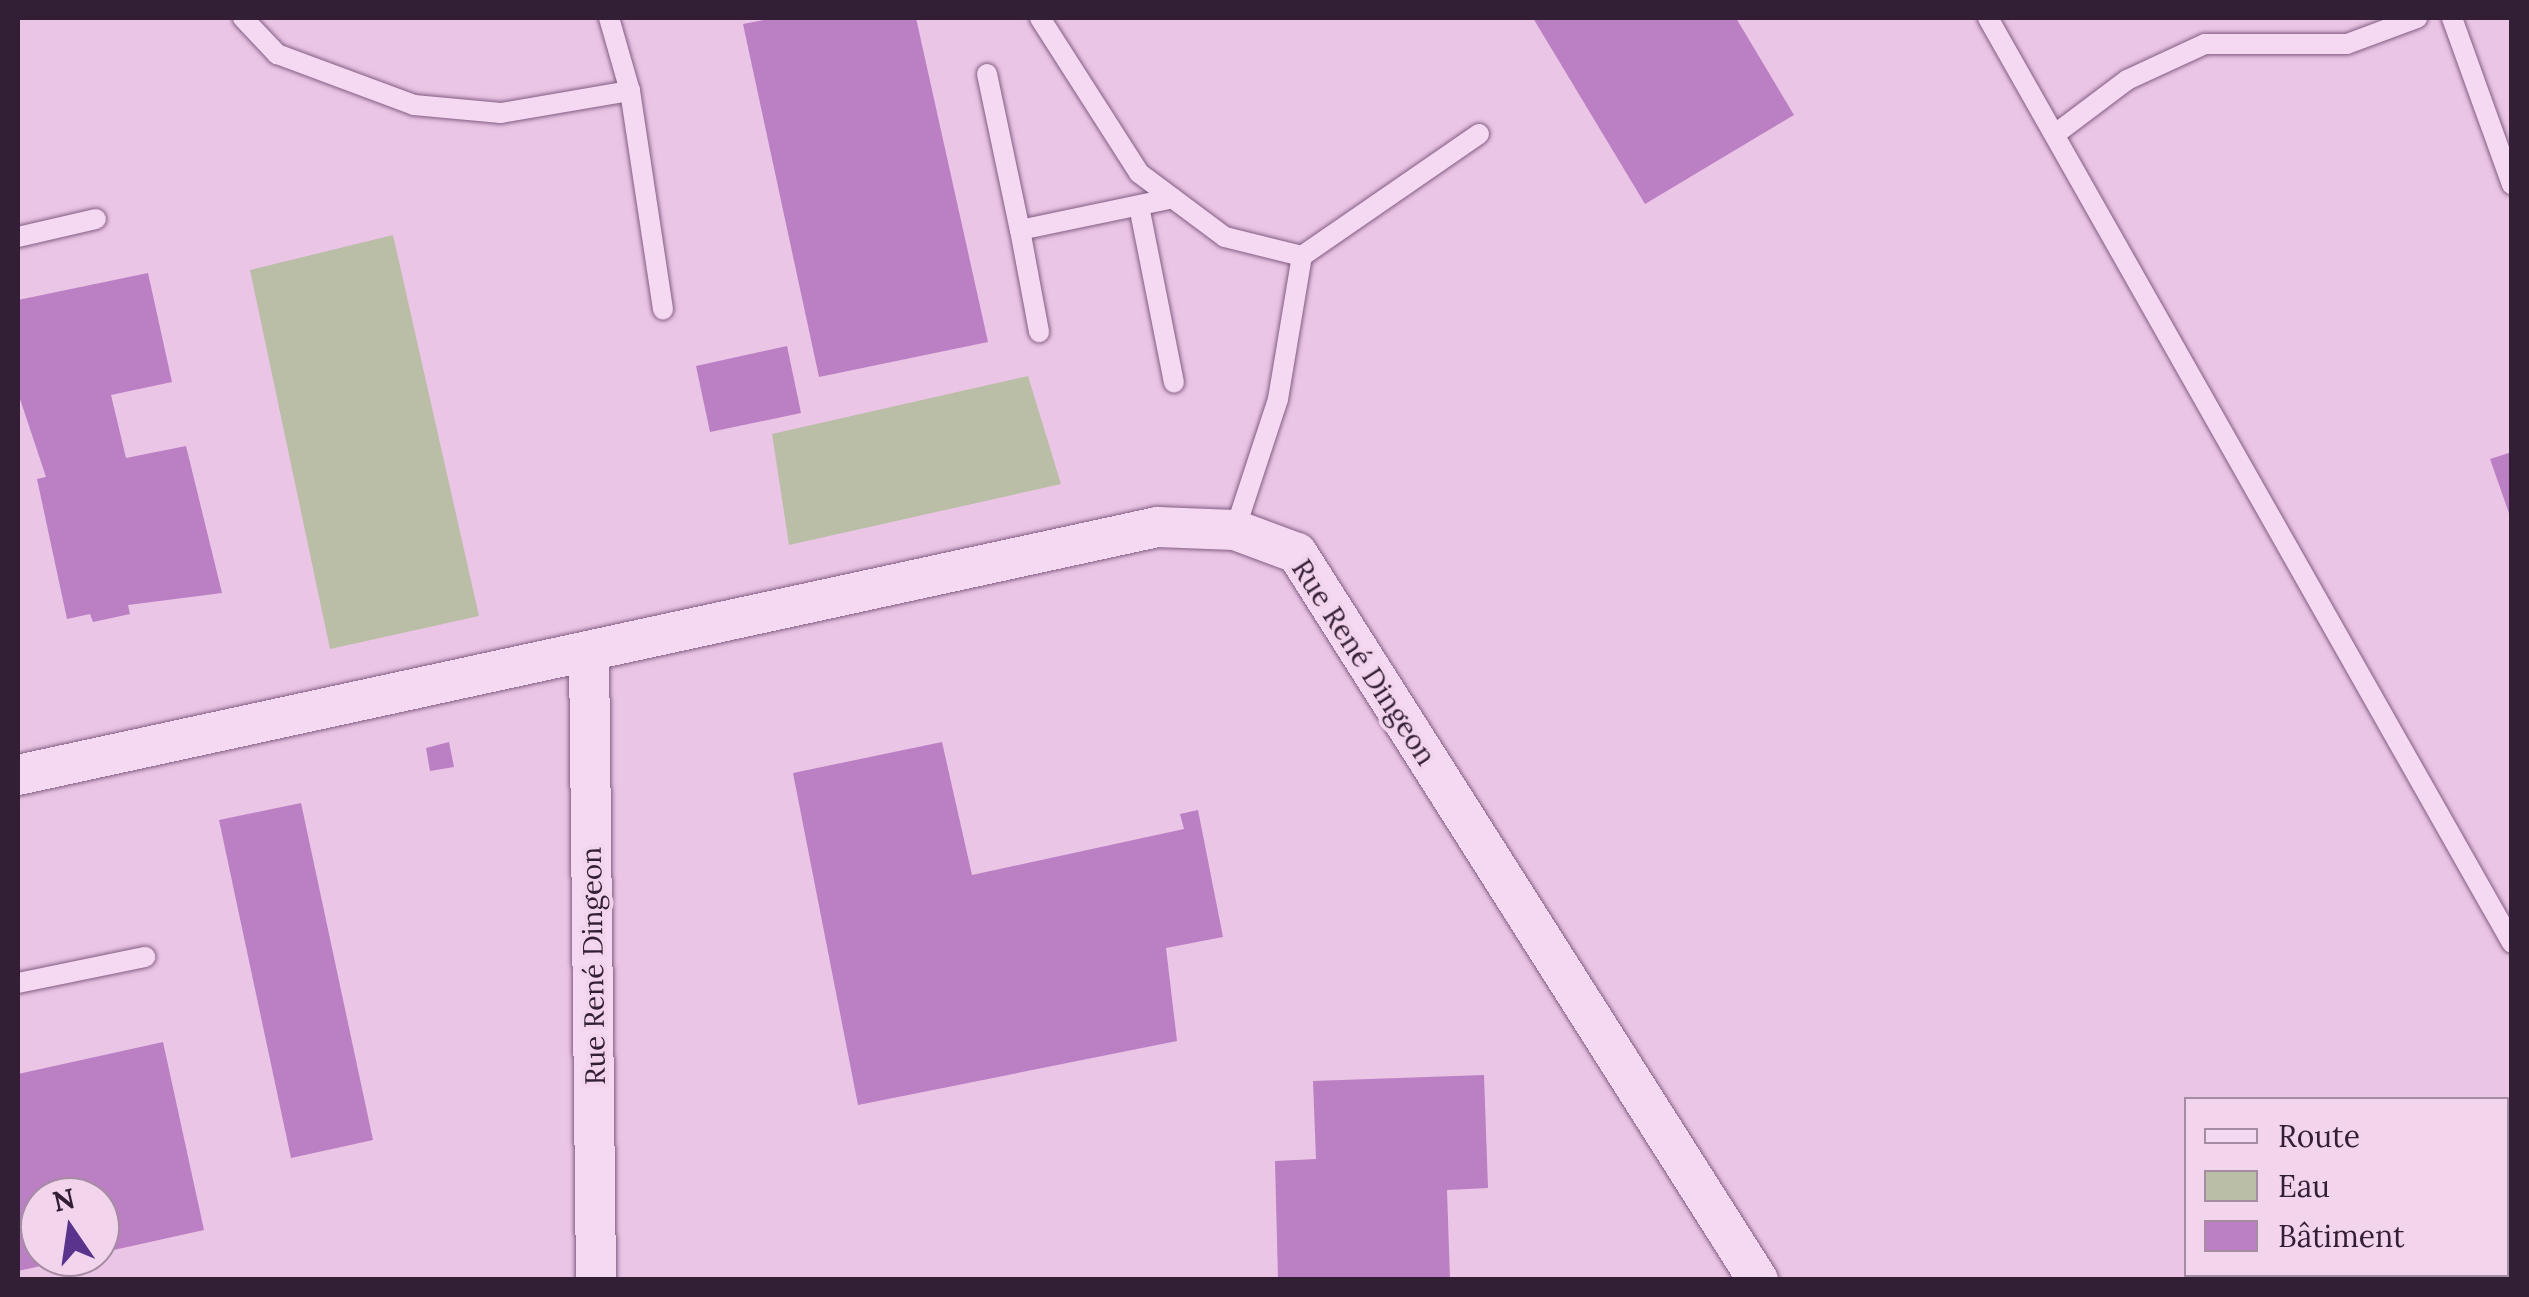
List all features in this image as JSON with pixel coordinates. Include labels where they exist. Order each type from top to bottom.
[{"type":"street","name":"Rue René Dingeon","points":[[18,775],[1156,527],[1235,530],[1297,554],[1758,1280]]},
{"type":"street","name":"Rue René Dingeon","points":[[589,652],[596,1280]]},
{"type":"lane","points":[[242,18],[277,54],[414,105],[501,113],[630,91]]},
{"type":"lane","points":[[609,18],[630,91],[663,310]]},
{"type":"lane","points":[[1040,18],[1094,114],[1140,173],[1225,238],[1302,256]]},
{"type":"lane","points":[[1988,18],[2058,132],[2512,942]]},
{"type":"lane","points":[[2058,132],[2128,80],[2205,44],[2346,44],[2417,18]]},
{"type":"lane","points":[[2452,18],[2512,184]]},
{"type":"lane","points":[[988,74],[1039,332]]},
{"type":"lane","points":[[1235,530],[1278,399],[1302,256],[1479,134]]},
{"type":"lane","points":[[1020,230],[1173,198]]},
{"type":"lane","points":[[1139,206],[1174,382]]},
{"type":"lane","points":[[18,237],[96,219]]},
{"type":"lane","points":[[18,984],[145,957]]},
{"type":"water","points":[[393,235],[479,616],[330,649],[250,270]]},
{"type":"water","points":[[1028,376],[1061,484],[789,545],[772,434]]},
{"type":"building","points":[[774,18],[916,18],[988,342],[819,377],[743,24]]},
{"type":"building","points":[[1533,18],[1736,18],[1794,115],[1645,204]]},
{"type":"building","points":[[148,273],[172,382],[111,395],[126,458],[186,446],[222,593],[128,605],[130,614],[93,622],[90,614],[67,619],[37,479],[46,477],[18,393],[18,300]]},
{"type":"building","points":[[787,346],[801,413],[710,432],[696,366]]},
{"type":"building","points":[[2512,452],[2512,518],[2511,519],[2490,459]]},
{"type":"building","points":[[449,742],[454,767],[430,771],[426,748]]},
{"type":"building","points":[[942,742],[972,875],[1184,829],[1180,814],[1198,810],[1223,937],[1166,948],[1177,1041],[858,1105],[793,773]]},
{"type":"building","points":[[301,803],[373,1140],[291,1158],[219,820]]},
{"type":"building","points":[[163,1042],[204,1230],[120,1249],[120,1177],[20,1177],[18,1271],[18,1074]]},
{"type":"building","points":[[1484,1075],[1488,1188],[1447,1190],[1450,1279],[1278,1279],[1275,1161],[1316,1159],[1313,1081]]},
{"type":"building","points":[[2509,1247],[2512,1279],[2326,1279],[2509,1277]]}]
